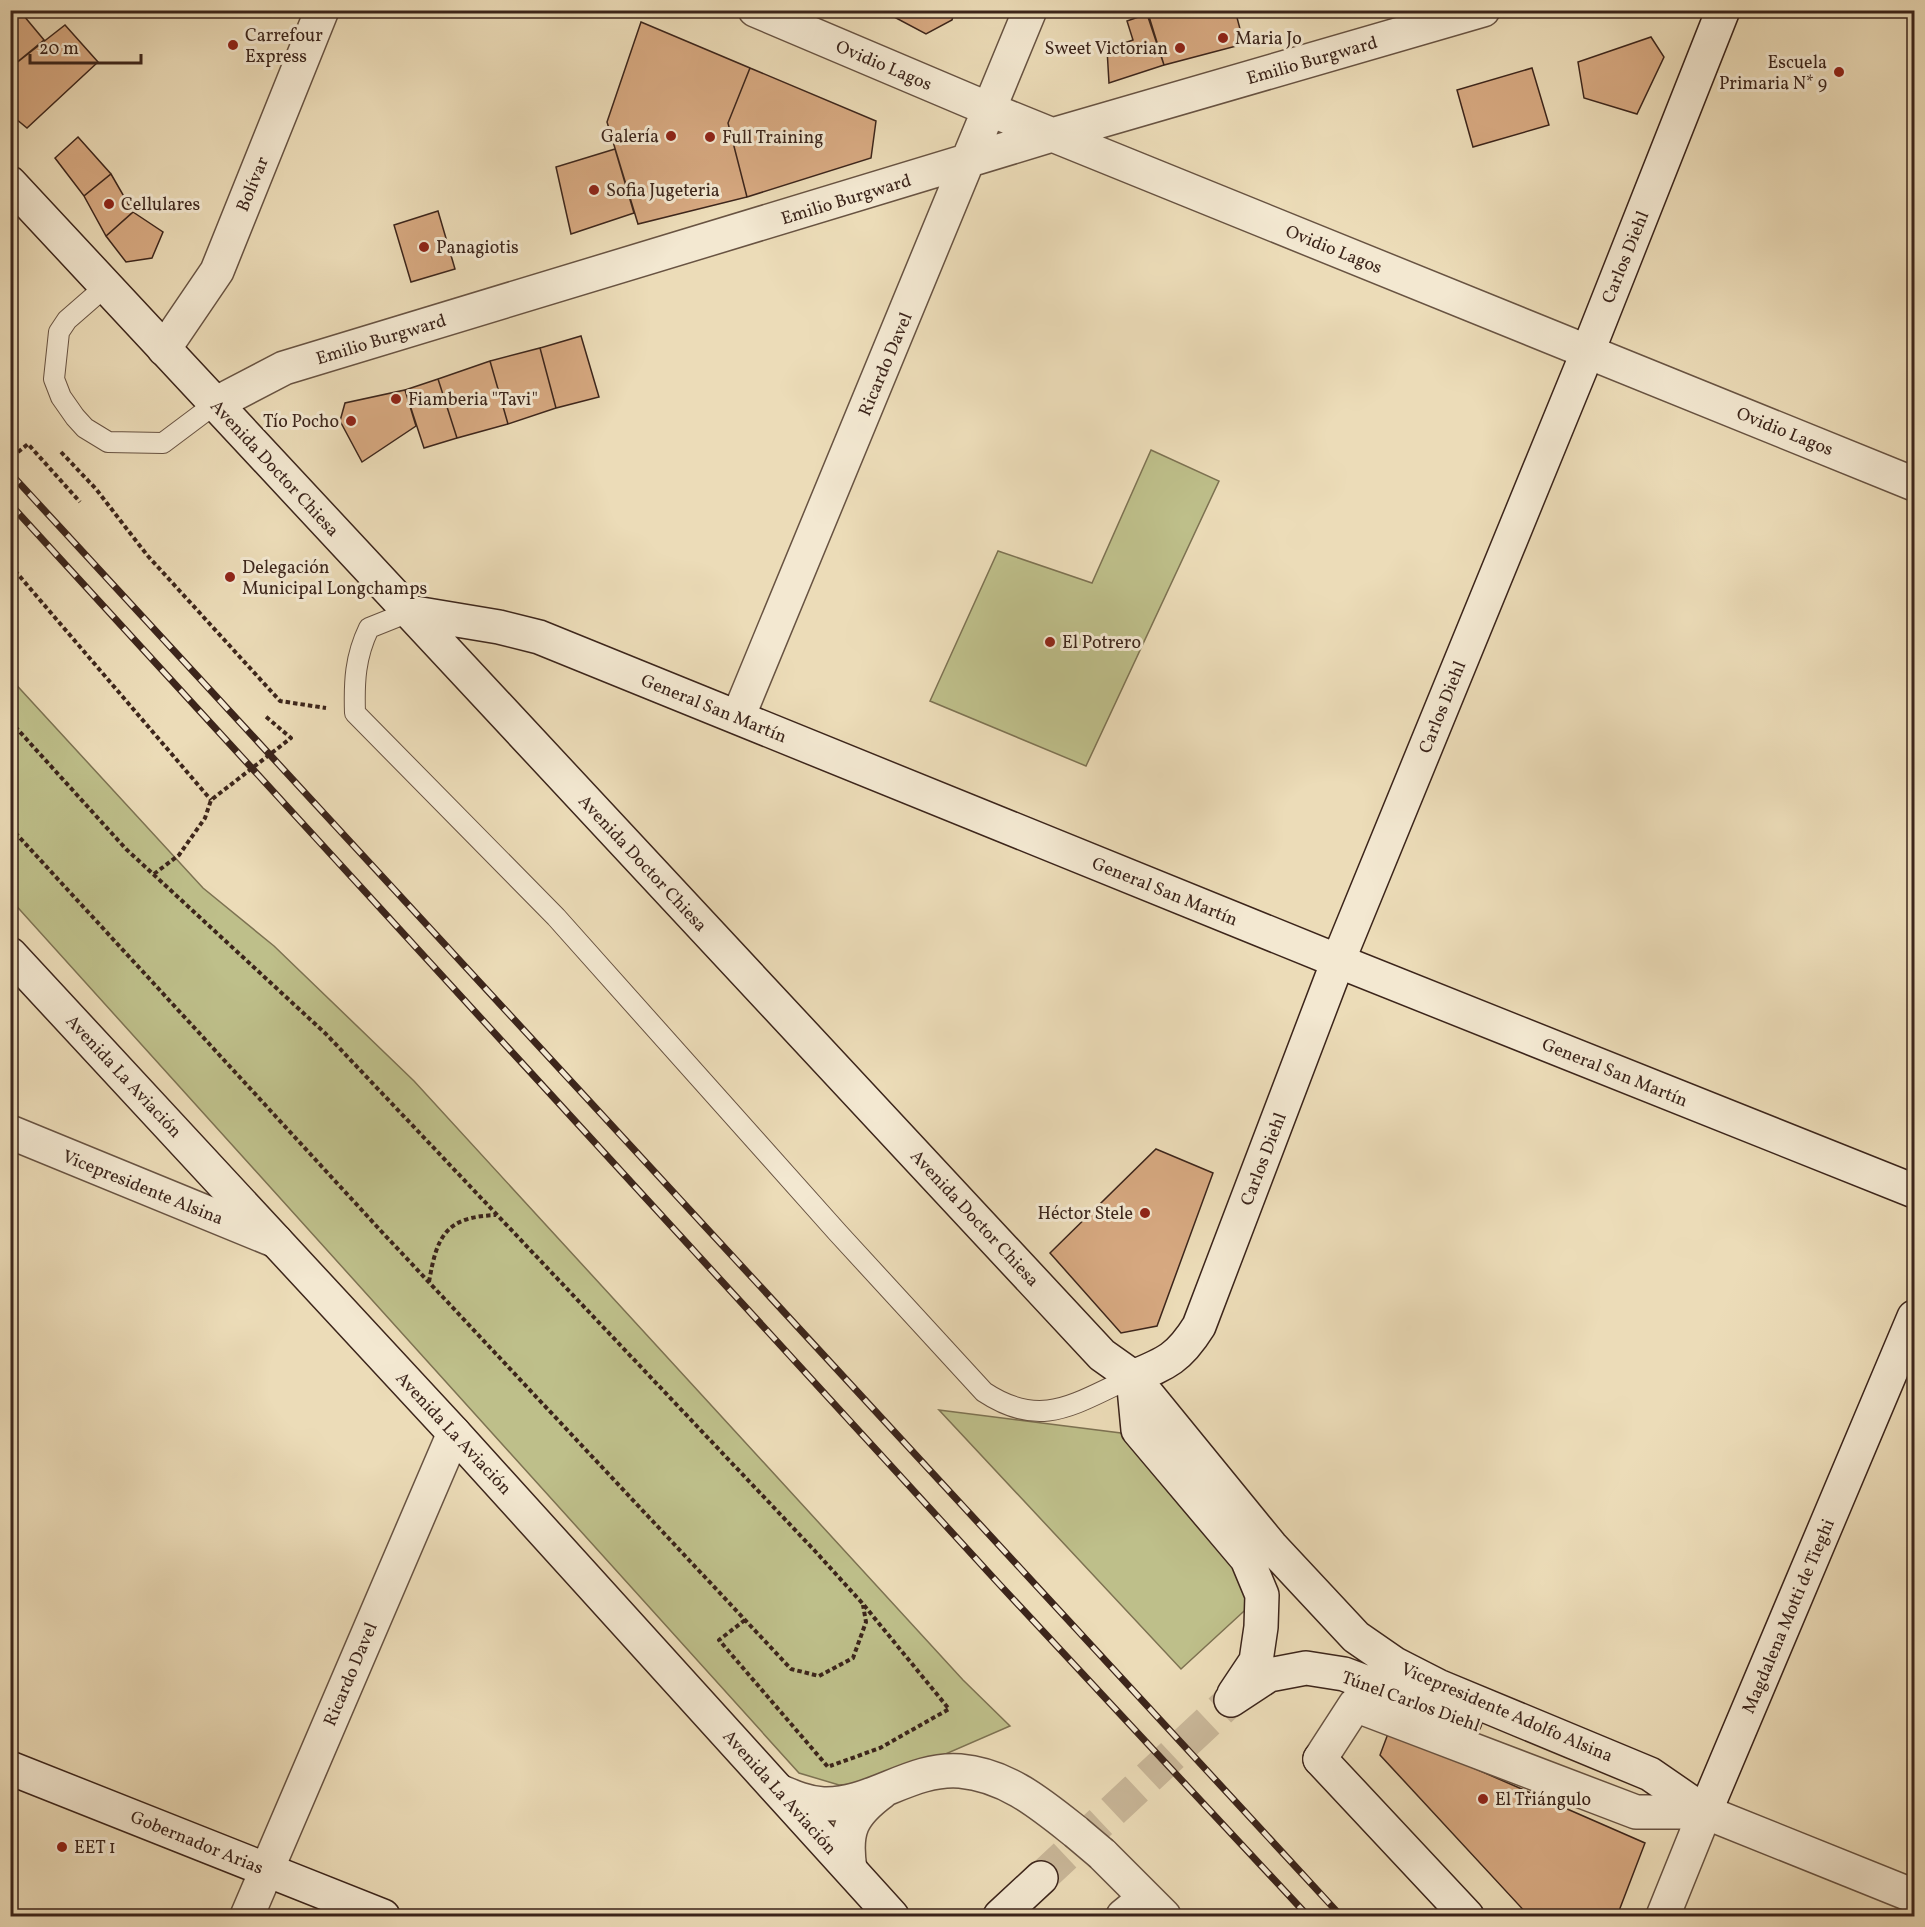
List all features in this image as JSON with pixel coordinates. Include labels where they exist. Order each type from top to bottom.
[{"type":"street","name":"Bolívar","points":[[164,349],[217,272],[322,10]]},
{"type":"street","name":"Ovidio Lagos","points":[[755,10],[1052,135],[1914,484]]},
{"type":"street","name":"Ricardo Davel","points":[[738,717],[991,110],[1030,10]]},
{"type":"street","name":"Emilio Burgward","points":[[215,404],[284,368],[1052,135],[1483,10]]},
{"type":"street","name":"Carlos Diehl","points":[[1133,1377],[1162,1365],[1185,1349],[1199,1326],[1338,961],[1588,351],[1723,10]]},
{"type":"street","name":"Avenida Doctor Chiesa","points":[[10,183],[1094,1346],[1133,1377],[1271,1546]]},
{"type":"street","name":"General San Martín","points":[[409,612],[499,627],[539,638],[1914,1191]]},
{"type":"street","name":"Avenida La Aviación","points":[[10,954],[454,1432],[892,1917]]},
{"type":"street","name":"Vicepresidente Alsina","points":[[10,1132],[276,1241]]},
{"type":"street","name":"Magdalena Motti de Tieghi","points":[[1664,1917],[1705,1812],[1914,1317]]},
{"type":"street","name":"Túnel Carlos Diehl","points":[[1133,1377],[1138,1430],[1246,1559],[1262,1595],[1261,1627],[1256,1661],[1231,1700],[1269,1675],[1306,1668],[1344,1674],[1705,1812]]},
{"type":"street","name":"Ricardo Davel","points":[[247,1917],[454,1432]]},
{"type":"street","name":"Vicepresidente Adolfo Alsina","points":[[1271,1546],[1356,1637],[1395,1664],[1438,1686],[1650,1774],[1705,1812],[1914,1896]]},
{"type":"street","name":"Vicepresidente Adolfo Alsina","points":[[1467,1917],[1320,1759],[1355,1705],[1636,1812],[1705,1812]]},
{"type":"street","name":"Gobernador Arias","points":[[10,1768],[383,1917]]},
{"type":"street","points":[[779,1791],[804,1802],[824,1804],[864,1796],[894,1784],[933,1773],[961,1771],[986,1776],[1020,1789],[1102,1854],[1144,1910]]},
{"type":"street","points":[[850,1869],[846,1848],[849,1828],[865,1805],[894,1784]]},
{"type":"street","points":[[1000,1917],[1041,1878]]},
{"type":"lane","points":[[106,286],[68,320],[59,332],[54,379],[61,397],[80,423],[108,442],[163,443],[215,404]]},
{"type":"lane","points":[[409,612],[369,628],[358,650],[354,678],[355,713],[556,917],[838,1233],[984,1392],[1005,1406],[1030,1413],[1060,1409],[1133,1377]]},
{"type":"path","points":[[18,452],[28,444],[80,502]]},
{"type":"path","points":[[61,452],[96,489],[147,555],[280,701],[355,713]]},
{"type":"path","points":[[10,565],[211,800]]},
{"type":"path","points":[[154,874],[179,855],[205,818],[211,800],[291,738],[264,715]]},
{"type":"path","points":[[10,721],[126,849],[326,1034],[863,1604],[949,1709],[880,1748],[828,1767]]},
{"type":"path","points":[[10,827],[429,1282],[790,1668],[819,1676],[853,1658],[866,1622],[863,1604]]},
{"type":"path","points":[[429,1282],[434,1254],[441,1238],[453,1225],[470,1216],[497,1215]]},
{"type":"path","points":[[745,1620],[719,1640],[828,1767],[824,1804]]},
{"type":"green space","name":"El Potrero","points":[[1151,450],[1219,481],[1086,766],[930,701],[998,551],[1092,583]]},
{"type":"green space","points":[[10,678],[203,888],[274,946],[414,1081],[963,1680],[1010,1726],[881,1782],[839,1785],[799,1773],[11,900]]},
{"type":"green space","points":[[939,1410],[1121,1433],[1267,1590],[1181,1669]]},
{"type":"building","points":[[10,10],[19,10],[44,40],[10,68]]},
{"type":"building","points":[[881,10],[955,10],[952,20],[926,34]]},
{"type":"building","points":[[1147,10],[1235,10],[1244,44],[1164,65]]},
{"type":"building","points":[[1147,14],[1164,65],[1109,83],[1107,49],[1133,40],[1127,21]]},
{"type":"building","name":"Galería","points":[[641,22],[750,68],[728,123],[747,197],[638,224],[607,122]]},
{"type":"building","points":[[65,25],[98,62],[27,128],[10,114],[10,68]]},
{"type":"building","points":[[1651,37],[1664,57],[1637,114],[1584,98],[1578,62]]},
{"type":"building","points":[[750,68],[876,121],[871,158],[747,197],[728,123]]},
{"type":"building","points":[[1532,68],[1549,125],[1473,147],[1457,90]]},
{"type":"building","points":[[78,137],[111,174],[84,196],[55,158]]},
{"type":"building","name":"Sofia Jugeteria","points":[[615,149],[634,213],[571,234],[556,167]]},
{"type":"building","name":"Cellulares","points":[[111,174],[133,212],[106,236],[84,196]]},
{"type":"building","name":"Panagiotis","points":[[438,211],[455,269],[411,282],[394,225]]},
{"type":"building","points":[[133,212],[163,232],[152,258],[126,262],[106,236]]},
{"type":"building","points":[[581,336],[599,397],[556,408],[540,348]]},
{"type":"building","points":[[540,348],[556,408],[508,424],[490,361]]},
{"type":"building","points":[[490,361],[508,424],[457,438],[438,379]]},
{"type":"building","points":[[438,379],[457,438],[424,448],[405,390]]},
{"type":"building","points":[[405,390],[416,426],[362,462],[340,421],[345,403]]},
{"type":"building","name":"Héctor Stele","points":[[1156,1149],[1213,1173],[1157,1326],[1121,1333],[1050,1253]]},
{"type":"building","name":"El Triángulo","points":[[1389,1731],[1645,1843],[1617,1916],[1529,1916],[1380,1755]]},
{"type":"tunnel","points":[[1041,1878],[1231,1700]]},
{"type":"railway","points":[[10,473],[1341,1916]]},
{"type":"railway","points":[[10,504],[1000,1585],[1308,1916]]},
{"type":"place","name":"Maria Jo","points":[[1223,38]]},
{"type":"place","name":"Carrefour Express","points":[[233,45]]},
{"type":"place","name":"Sweet Victorian","points":[[1180,48]]},
{"type":"place","name":"Escuela Primaria N* 9","points":[[1839,72]]},
{"type":"place","name":"Galería","points":[[671,136]]},
{"type":"place","name":"Full Training","points":[[710,137]]},
{"type":"place","name":"Sofia Jugeteria","points":[[594,190]]},
{"type":"place","name":"Cellulares","points":[[109,204]]},
{"type":"place","name":"Panagiotis","points":[[424,247]]},
{"type":"place","name":"Fiamberia \"Tavi\"","points":[[396,399]]},
{"type":"place","name":"Tío Pocho","points":[[351,421]]},
{"type":"place","name":"Delegación Municipal Longchamps","points":[[230,577]]},
{"type":"place","name":"El Potrero","points":[[1050,642]]},
{"type":"place","name":"Héctor Stele","points":[[1145,1213]]},
{"type":"place","name":"El Triángulo","points":[[1483,1799]]},
{"type":"place","name":"EET 1","points":[[62,1847]]}]
